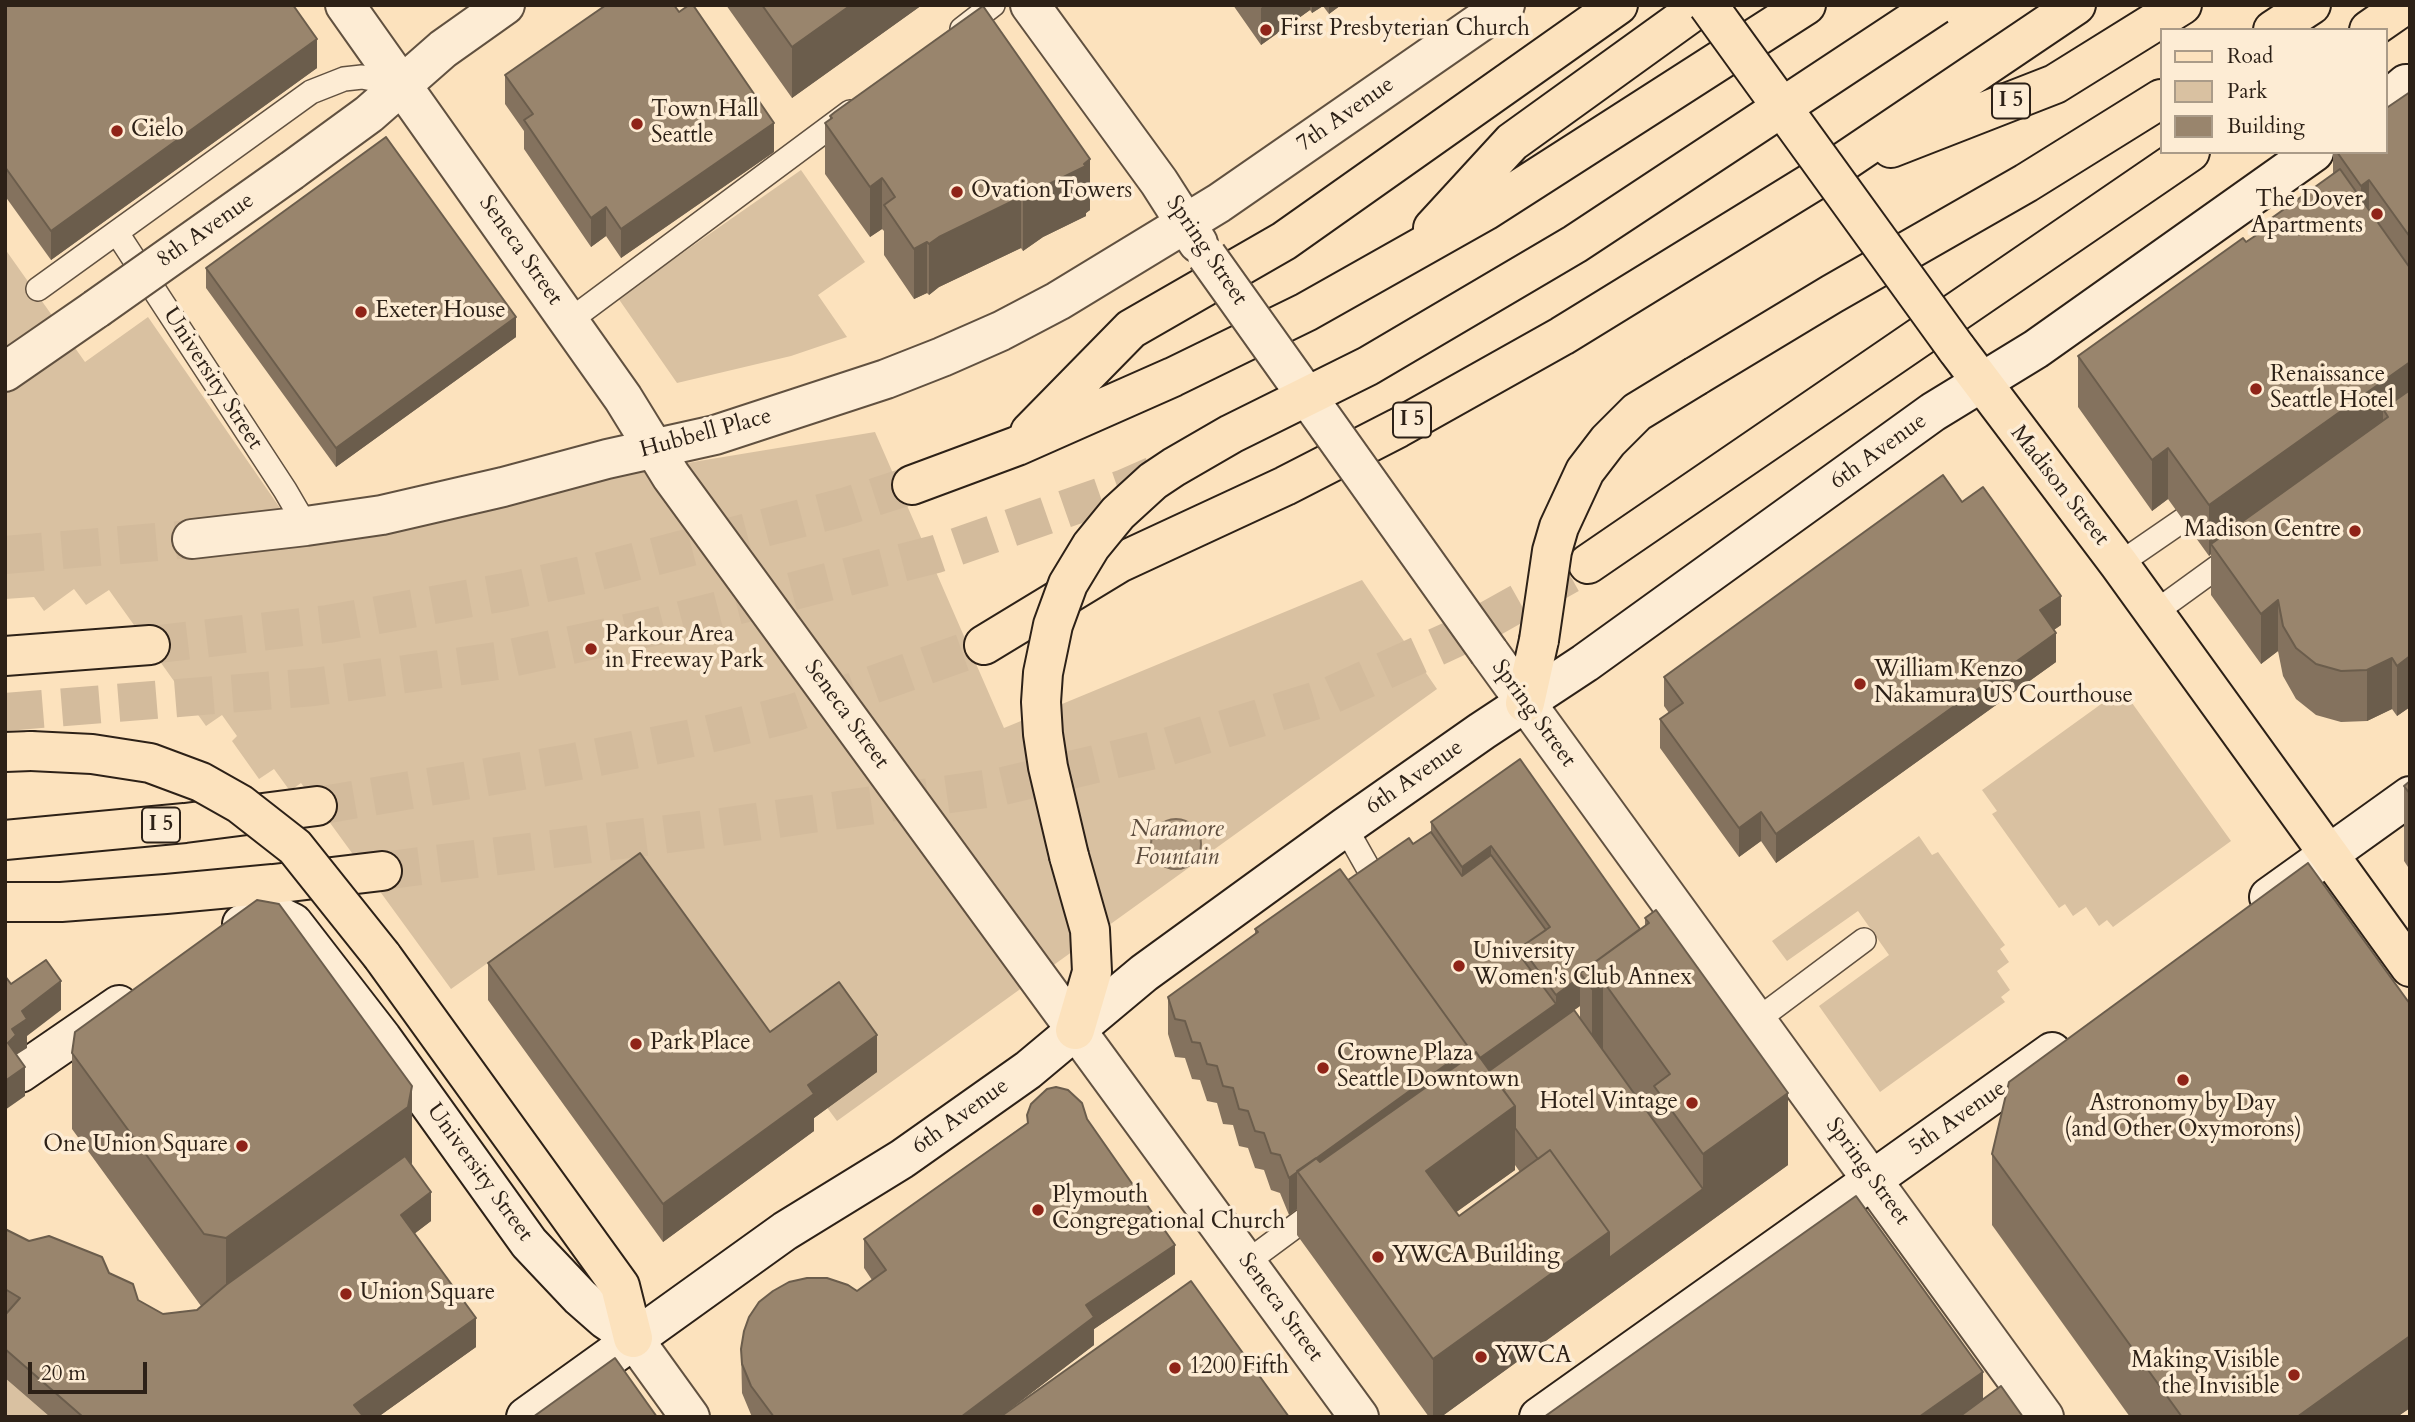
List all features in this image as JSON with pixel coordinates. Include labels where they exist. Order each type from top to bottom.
[{"type":"main road","points":[[1017,446],[1130,329],[1284,241],[1618,5]]},
{"type":"main road","points":[[1406,258],[1512,142],[1702,5]]},
{"type":"main road","name":"Madison Street","points":[[1708,5],[1980,383],[2119,564],[2410,967]]},
{"type":"main road","points":[[912,485],[1017,446],[1173,377],[1306,312],[1406,258],[1536,180],[1807,5]]},
{"type":"main road","points":[[1075,1030],[1092,972],[1090,930],[1048,767],[1041,702],[1043,673],[1053,625],[1068,584],[1091,546],[1118,513],[1153,481],[1174,467],[1231,434],[1368,366],[1575,244],[1937,5]]},
{"type":"main road","name":"I 5","points":[[984,645],[1119,563],[1285,486],[1398,428],[1562,336],[1827,173],[2076,5]]},
{"type":"main road","name":"I 5","points":[[1827,173],[2055,84],[2182,5]]},
{"type":"main road","points":[[2276,28],[2311,5]]},
{"type":"main road","points":[[2372,28],[2405,5]]},
{"type":"main road","points":[[1525,703],[1539,640],[1552,551],[1559,527],[1585,471],[1608,441],[1637,412],[1832,294],[2026,183],[2160,100]]},
{"type":"main road","points":[[1588,564],[2187,154]]},
{"type":"main road","points":[[5,656],[150,645]]},
{"type":"main road","points":[[18,752],[92,754],[150,763],[201,782],[240,804],[295,847],[382,956],[620,1286],[633,1338]]},
{"type":"main road","name":"I 5","points":[[5,840],[317,806]]},
{"type":"main road","points":[[5,902],[61,902],[139,896],[382,871]]},
{"type":"street","name":"Seneca Street","points":[[345,5],[623,398],[671,476],[1359,1417]]},
{"type":"street","name":"8th Avenue","points":[[5,372],[369,114],[443,50],[505,5]]},
{"type":"street","name":"Spring Street","points":[[1030,5],[1159,182],[1207,256],[1525,703],[1683,938],[1757,1020],[1873,1180],[2033,1413]]},
{"type":"street","name":"7th Avenue","points":[[1185,223],[1219,203],[1505,5]]},
{"type":"street","points":[[2387,100],[2406,84],[2410,84]]},
{"type":"street","name":"6th Avenue","points":[[526,1417],[785,1231],[902,1160],[1028,1070],[1144,973],[1345,827],[1585,663],[1933,412],[2036,349],[2311,154]]},
{"type":"street","name":"Hubbell Place","points":[[192,539],[382,515],[715,435],[776,416],[886,379],[973,344],[1058,301],[1185,223]]},
{"type":"street","points":[[2244,915],[2410,796]]},
{"type":"street","name":"University Street","points":[[208,944],[230,929],[249,921],[281,917],[293,923],[382,1038],[529,1243],[580,1297],[605,1319],[633,1338],[690,1417]]},
{"type":"street","points":[[20,1073],[153,982]]},
{"type":"street","name":"5th Avenue","points":[[1539,1417],[2078,1033]]},
{"type":"lane","points":[[949,38],[993,5]]},
{"type":"lane","points":[[38,289],[311,92],[344,79],[362,77],[402,85]]},
{"type":"lane","points":[[569,321],[864,101]]},
{"type":"lane","name":"University Street","points":[[117,233],[306,526]]},
{"type":"lane","points":[[2119,564],[2183,520]]},
{"type":"lane","points":[[2154,613],[2246,546]]},
{"type":"lane","points":[[1345,827],[1376,882]]},
{"type":"lane","points":[[1757,1020],[1864,940]]},
{"type":"lane","points":[[1247,1262],[1335,1197]]},
{"type":"green space","points":[[801,170],[865,262],[818,295],[847,337],[791,356],[677,383],[618,298]]},
{"type":"green space","points":[[5,249],[85,362],[148,317],[298,534],[875,432],[1004,728],[1362,580],[1437,689],[837,1121],[640,855],[451,989],[301,783],[290,791],[274,769],[259,779],[232,741],[237,736],[222,715],[206,726],[109,590],[86,605],[74,589],[44,611],[34,597],[5,599]]},
{"type":"green space","points":[[2122,689],[2231,841],[2113,927],[2107,920],[2099,926],[2086,907],[2073,916],[2065,904],[2059,908],[1992,814],[1997,811],[1982,790]]},
{"type":"green space","points":[[1919,836],[1932,855],[1938,852],[2005,945],[2000,949],[2009,962],[1997,971],[2010,990],[2001,997],[2005,1002],[1880,1092],[1819,1006],[1889,955],[1858,911],[1787,961],[1772,941]]},
{"type":"green space","points":[[5,1378],[50,1417],[5,1417]]},
{"type":"water","name":"Naramore Fountain","points":[[1176,819],[1194,826],[1201,844],[1194,862],[1176,869],[1158,862],[1151,844],[1158,826]]},
{"type":"building","name":"Cielo","points":[[5,5],[293,5],[317,39],[51,231],[5,167]]},
{"type":"building","name":"Town Hall Seattle","points":[[606,5],[674,5],[679,12],[693,5],[774,123],[621,229],[606,207],[591,218],[524,120],[533,114],[505,75]]},
{"type":"building","points":[[762,5],[851,5],[792,47]]},
{"type":"building","name":"Ovation Towers","points":[[983,6],[1090,159],[1084,164],[1086,166],[1023,200],[1021,197],[914,249],[884,205],[895,197],[885,182],[882,178],[870,187],[825,123],[835,112]]},
{"type":"building","points":[[2410,92],[2410,237],[2369,180],[2361,186],[2338,154],[2387,154],[2387,108]]},
{"type":"building","name":"Exeter House","points":[[386,137],[516,317],[336,448],[206,268]]},
{"type":"building","name":"Renaissance Seattle Hotel","points":[[2340,169],[2410,268],[2410,362],[2209,505],[2168,448],[2152,460],[2078,356],[2243,238],[2246,242],[2258,234],[2255,230]]},
{"type":"building","name":"Madison Centre","points":[[2410,390],[2410,656],[2397,666],[2392,658],[2367,670],[2341,671],[2316,664],[2296,648],[2283,626],[2278,600],[2261,614],[2211,544],[2388,417],[2383,409]]},
{"type":"building","name":"William Kenzo Nakamura US Courthouse","points":[[1943,475],[1962,502],[1983,487],[2061,596],[2040,610],[2056,633],[1776,834],[1761,812],[1739,828],[1660,719],[1683,703],[1664,677]]},
{"type":"building","points":[[1520,759],[1640,929],[1580,973],[1580,977],[1556,995],[1521,947],[1550,927],[1491,846],[1462,867],[1431,822]]},
{"type":"building","points":[[2410,781],[2410,794],[2404,786]]},
{"type":"building","name":"University Women's Club Annex","points":[[1431,832],[1462,876],[1491,855],[1546,930],[1521,947],[1521,957],[1556,1004],[1480,1058],[1476,1052],[1469,1057],[1469,1048],[1348,880],[1409,838],[1413,844]]},
{"type":"building","name":"Park Place","points":[[640,853],[770,1032],[839,982],[877,1035],[808,1085],[814,1094],[663,1204],[488,963]]},
{"type":"building","points":[[2308,863],[2410,1004],[2410,1336],[2297,1417],[2182,1417],[1992,1154],[2009,1082]]},
{"type":"building","name":"Crowne Plaza Seattle Downtown","points":[[1340,869],[1469,1048],[1289,1178],[1280,1155],[1271,1153],[1264,1133],[1255,1131],[1248,1111],[1239,1109],[1233,1088],[1223,1086],[1217,1066],[1207,1064],[1200,1043],[1192,1042],[1185,1021],[1175,1019],[1168,997],[1258,932],[1255,929]]},
{"type":"building","name":"One Union Square","points":[[257,900],[279,904],[412,1086],[408,1107],[226,1238],[204,1234],[72,1053],[75,1032]]},
{"type":"building","points":[[1656,910],[1788,1093],[1703,1154],[1654,1086],[1670,1074],[1603,981],[1592,989],[1580,973],[1649,923],[1645,918]]},
{"type":"building","points":[[46,960],[61,981],[22,1011],[27,1019],[12,1029],[16,1035],[8,1043],[25,1067],[5,1081],[5,976],[11,984]]},
{"type":"building","points":[[1574,1010],[1703,1189],[1609,1258],[1609,1232],[1550,1150],[1538,1159],[1515,1128],[1515,1106],[1489,1071]]},
{"type":"building","points":[[1476,1052],[1515,1106],[1426,1171],[1459,1216],[1550,1150],[1609,1232],[1433,1359],[1297,1171],[1316,1158],[1320,1162]]},
{"type":"building","name":"Plymouth Congregational Church","points":[[1056,1087],[1068,1090],[1082,1103],[1087,1119],[1175,1245],[1086,1305],[1094,1317],[961,1417],[774,1417],[751,1386],[742,1364],[744,1331],[759,1302],[789,1282],[807,1278],[827,1278],[857,1291],[886,1270],[864,1239],[1028,1123],[1027,1115],[1031,1104],[1047,1089]]},
{"type":"building","name":"Union Square","points":[[405,1156],[431,1192],[401,1215],[476,1318],[354,1405],[364,1417],[83,1417],[5,1349],[5,1315],[20,1298],[5,1289],[5,1229],[29,1241],[49,1236],[102,1257],[109,1273],[133,1284],[138,1300],[163,1314],[197,1310],[226,1285]]},
{"type":"building","points":[[1856,1196],[1983,1372],[1919,1417],[1544,1417]]},
{"type":"building","points":[[1191,1281],[1289,1417],[1000,1417]]},
{"type":"building","points":[[615,1358],[657,1417],[533,1417]]},
{"type":"building","points":[[2001,1386],[2023,1417],[1959,1417]]},
{"type":"tunnel","points":[[5,712],[314,687],[497,661],[654,627],[936,554],[1125,488],[1159,473]]},
{"type":"tunnel","points":[[150,645],[328,624],[505,592],[592,573],[844,507],[912,485]]},
{"type":"tunnel","points":[[5,555],[192,539]]},
{"type":"tunnel","points":[[382,871],[714,828],[999,787],[1163,748],[1327,697],[1456,638],[1588,564]]},
{"type":"tunnel","points":[[317,806],[569,763],[697,737],[793,713],[984,645]]},
{"type":"place","name":"First Presbyterian Church","points":[[1266,30]]},
{"type":"place","name":"Town Hall Seattle","points":[[637,124]]},
{"type":"place","name":"Cielo","points":[[117,131]]},
{"type":"place","name":"Ovation Towers","points":[[957,192]]},
{"type":"place","name":"The Dover Apartments","points":[[2377,214]]},
{"type":"place","name":"Exeter House","points":[[361,312]]},
{"type":"place","name":"Renaissance Seattle Hotel","points":[[2256,389]]},
{"type":"place","name":"Madison Centre","points":[[2355,531]]},
{"type":"place","name":"Parkour Area in Freeway Park","points":[[591,649]]},
{"type":"place","name":"William Kenzo Nakamura US Courthouse","points":[[1860,684]]},
{"type":"place","name":"University Women's Club Annex","points":[[1459,966]]},
{"type":"place","name":"Park Place","points":[[636,1044]]},
{"type":"place","name":"Crowne Plaza Seattle Downtown","points":[[1323,1068]]},
{"type":"place","name":"Astronomy by Day (and Other Oxymorons)","points":[[2183,1080]]},
{"type":"place","name":"Hotel Vintage","points":[[1692,1103]]},
{"type":"place","name":"One Union Square","points":[[242,1146]]},
{"type":"place","name":"Plymouth Congregational Church","points":[[1038,1210]]},
{"type":"place","name":"YWCA Building","points":[[1378,1257]]},
{"type":"place","name":"Union Square","points":[[346,1294]]},
{"type":"place","name":"YWCA","points":[[1481,1357]]},
{"type":"place","name":"1200 Fifth","points":[[1175,1368]]},
{"type":"place","name":"Making Visible the Invisible","points":[[2294,1375]]}]
